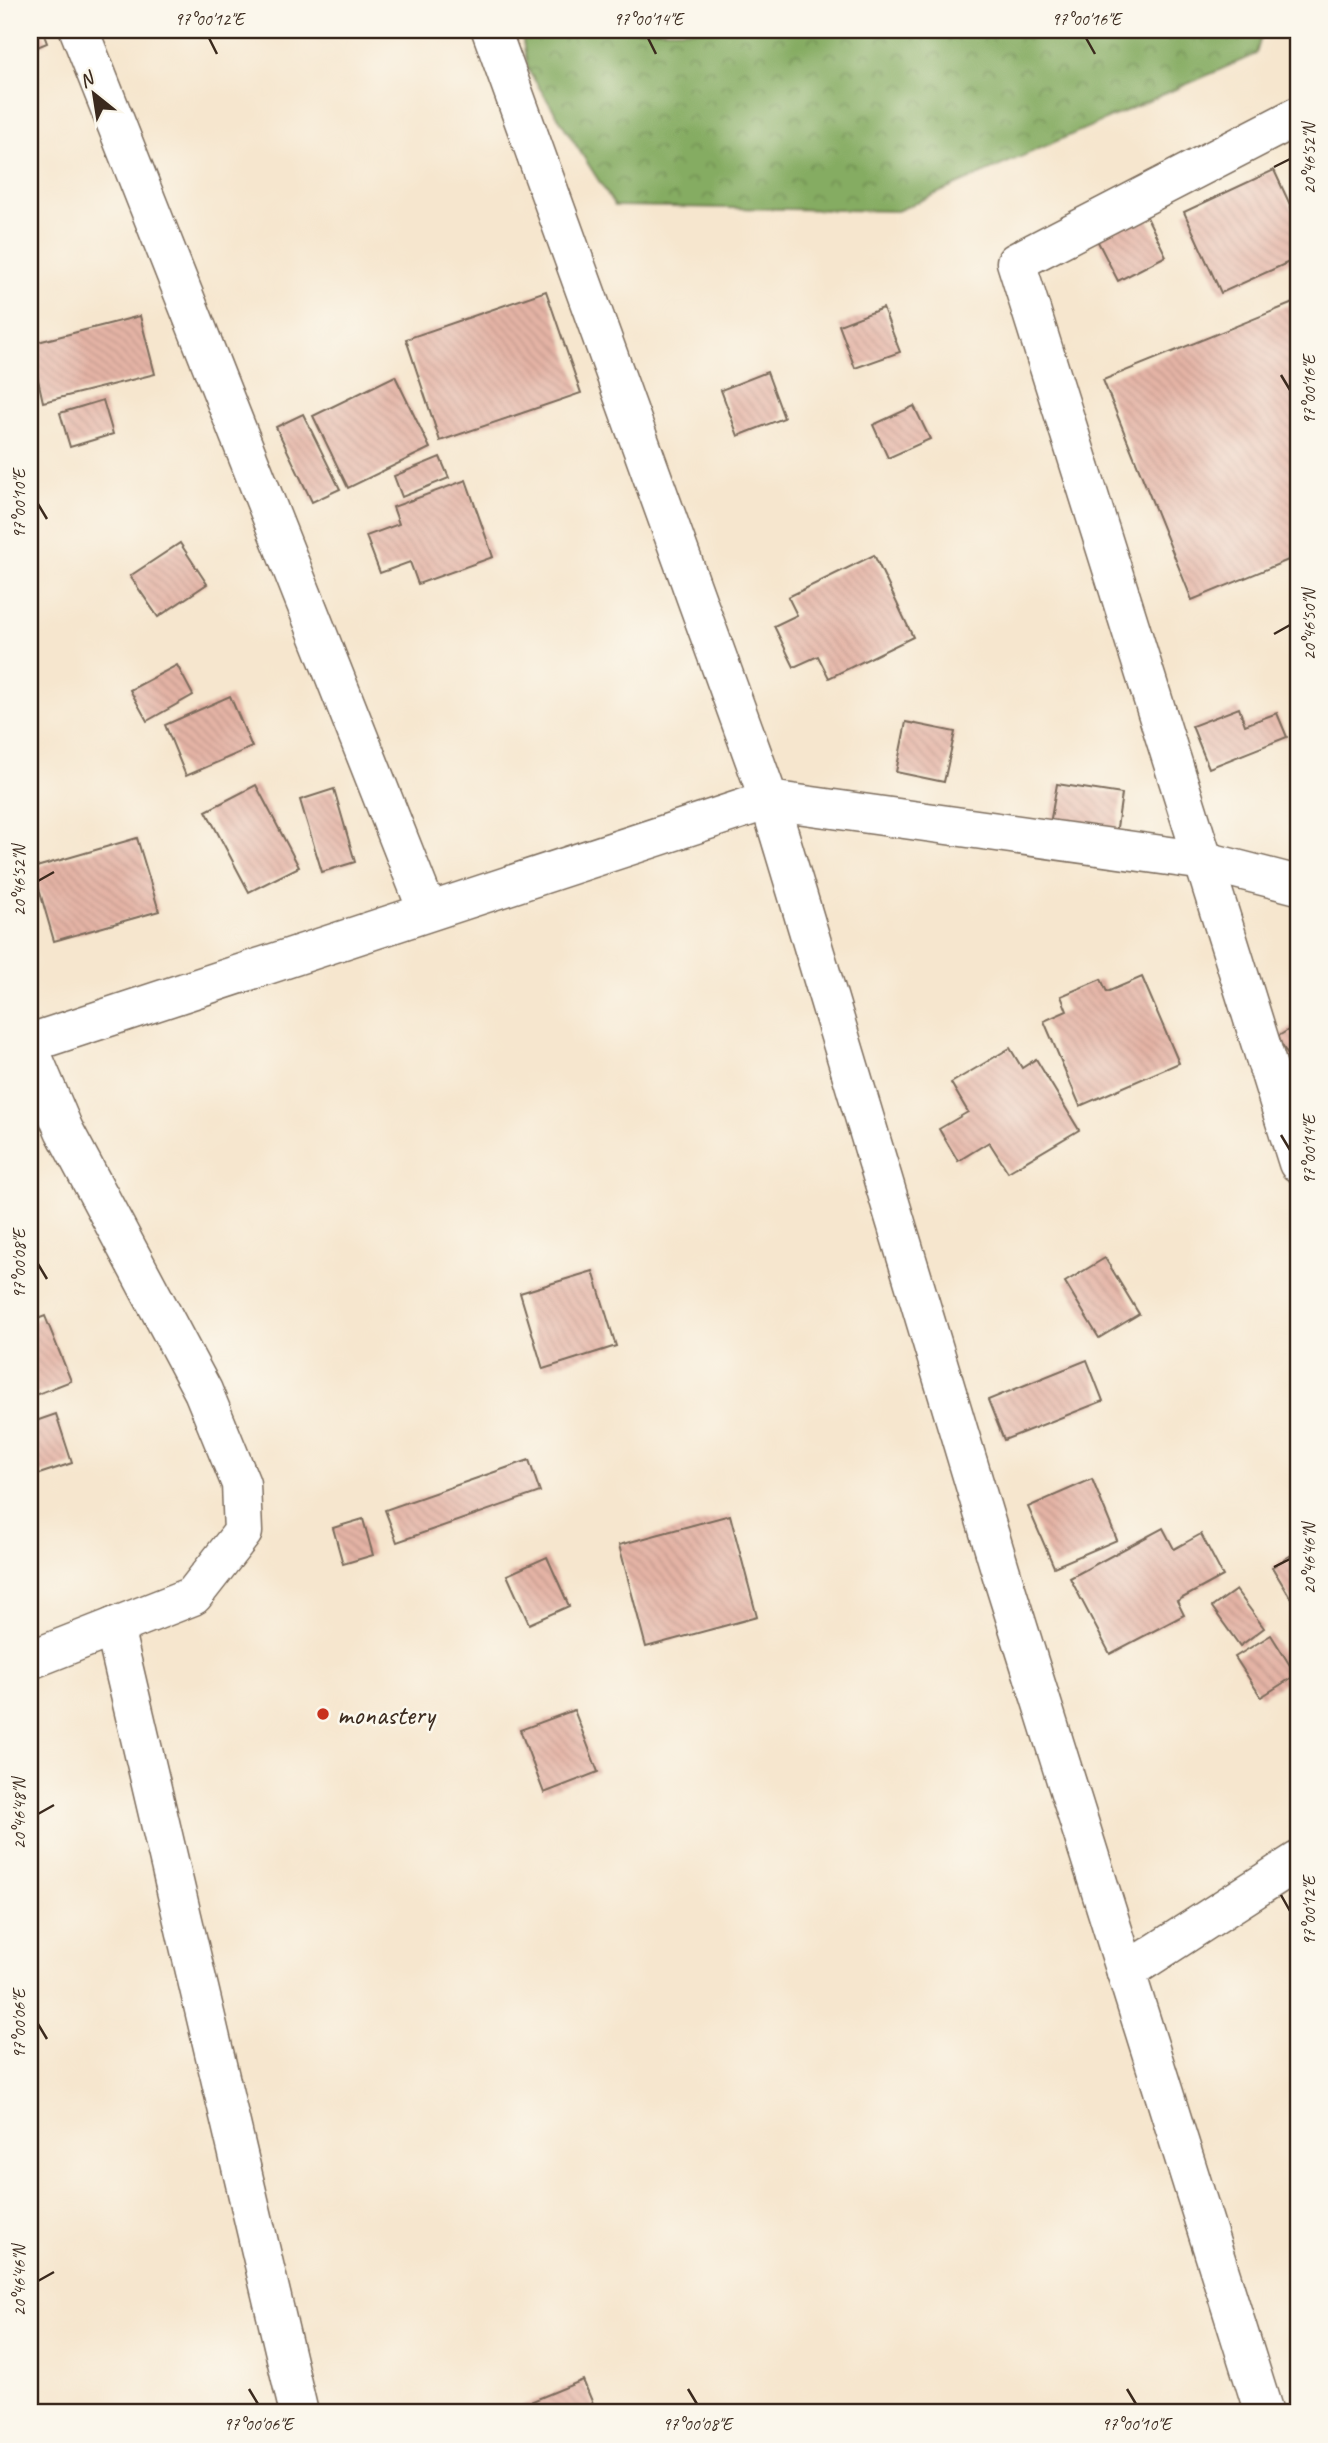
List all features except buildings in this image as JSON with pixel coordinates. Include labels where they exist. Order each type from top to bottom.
[{"type":"street","points":[[79,30],[427,911]]},
{"type":"street","points":[[491,30],[769,800],[995,1553],[1264,2413]]},
{"type":"street","points":[[1298,116],[1016,262],[1298,1163]]},
{"type":"street","points":[[30,1043],[769,800],[1205,861],[1298,885]]},
{"type":"street","points":[[30,1050],[64,1130],[203,1391],[241,1485],[243,1532],[193,1596],[30,1660]]},
{"type":"street","points":[[114,1627],[299,2413]]},
{"type":"street","points":[[1126,1972],[1298,1861]]},
{"type":"green space","points":[[521,30],[1263,30],[1256,54],[897,211],[615,206],[528,70]]},
{"type":"place","name":"monastery","points":[[323,1714]]}]
